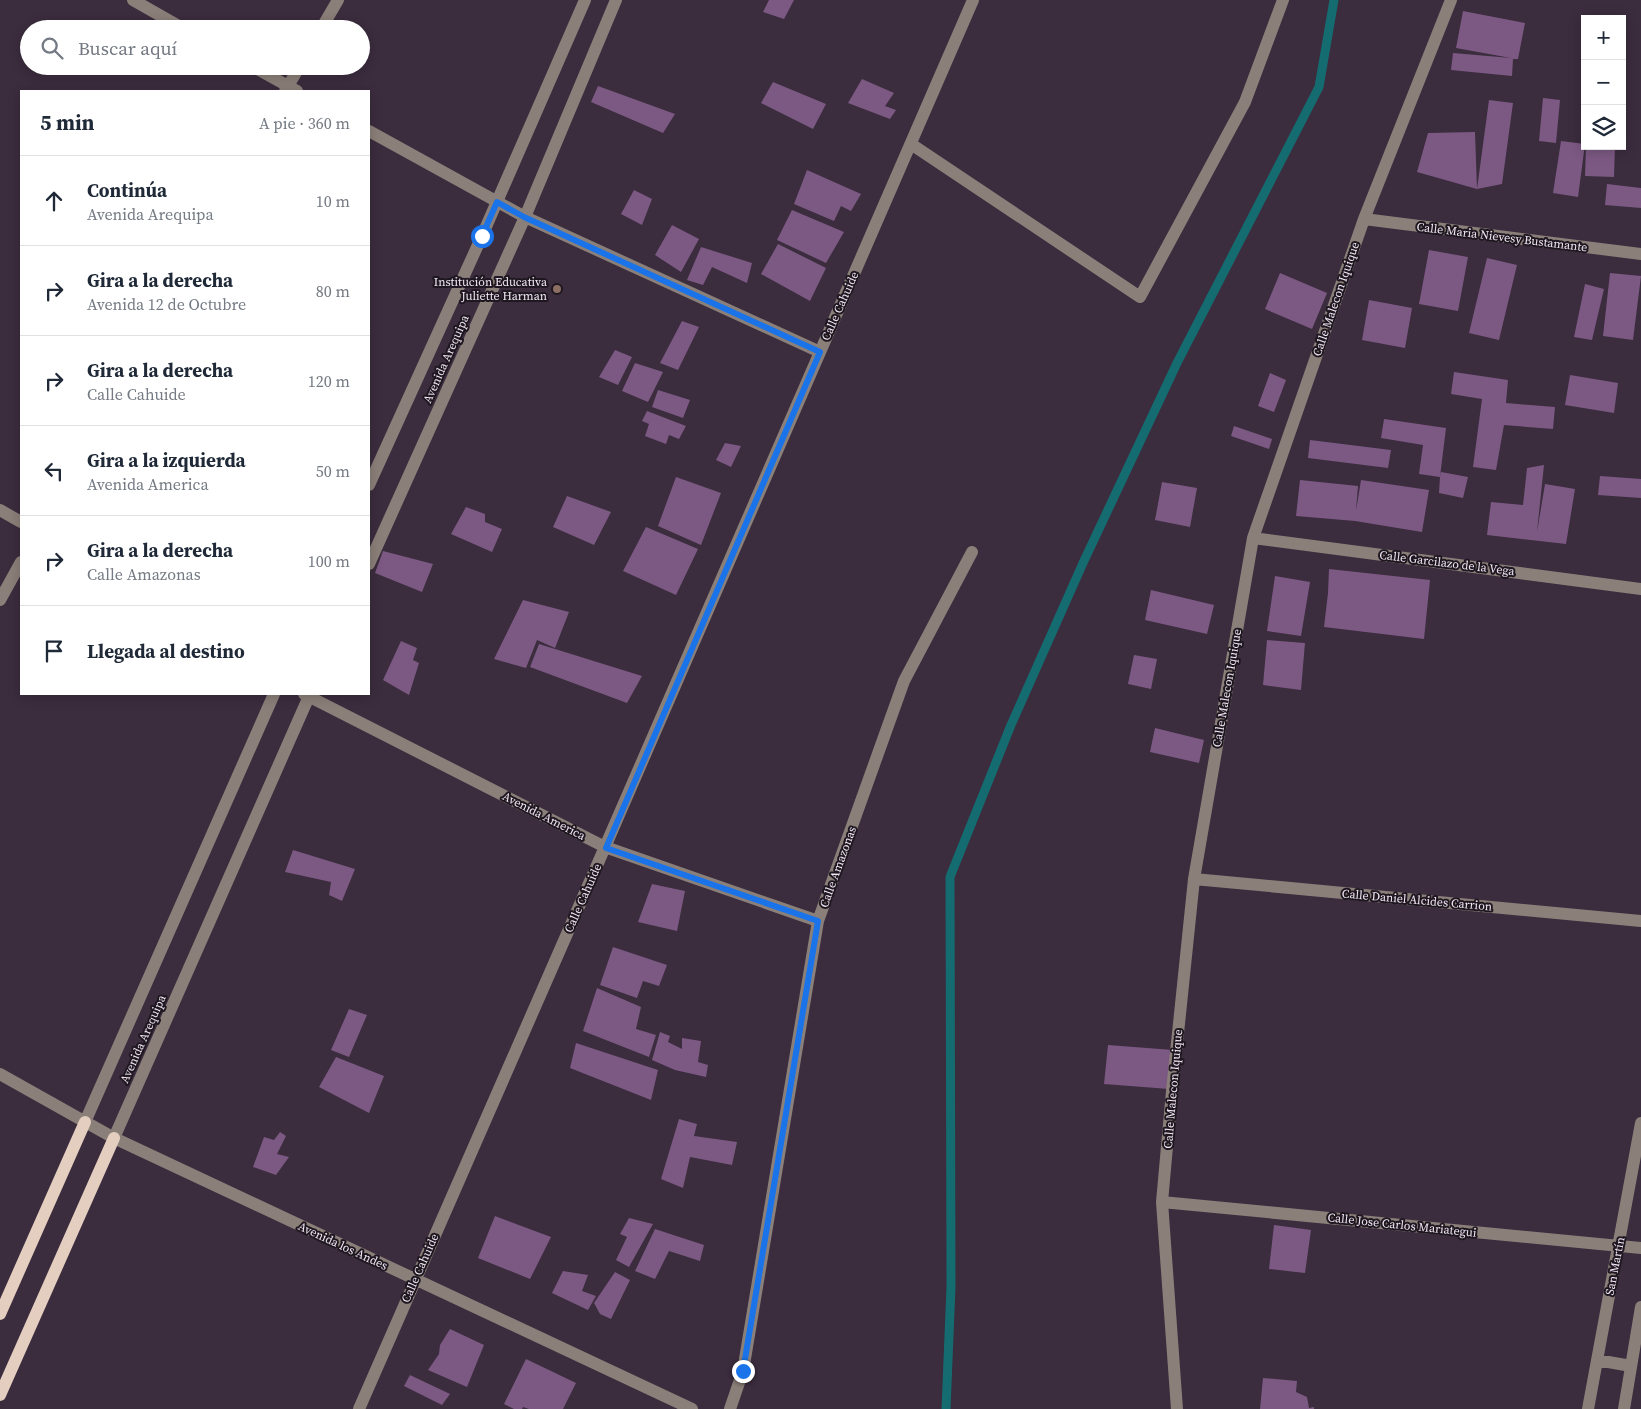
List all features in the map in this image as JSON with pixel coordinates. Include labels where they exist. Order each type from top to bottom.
[{"type":"main road","name":"Avenida Arequipa","points":[[0,1314],[85,1122]]},
{"type":"main road","name":"Avenida Arequipa","points":[[0,1395],[114,1138]]},
{"type":"street","points":[[133,0],[168,20]]},
{"type":"street","points":[[326,20],[338,0]]},
{"type":"street","name":"Avenida Arequipa","points":[[370,483],[497,202],[585,0]]},
{"type":"street","name":"Avenida Arequipa","points":[[370,562],[524,217],[616,0]]},
{"type":"street","name":"Calle Cahuide","points":[[359,1409],[606,848],[973,0]]},
{"type":"street","points":[[911,144],[1140,297],[1245,102],[1283,0]]},
{"type":"street","name":"Calle Malecon Iquique","points":[[1177,1409],[1162,1202],[1194,879],[1253,538],[1364,219],[1451,0]]},
{"type":"street","points":[[266,75],[290,90],[296,75]]},
{"type":"street","points":[[370,132],[524,217],[820,352]]},
{"type":"street","name":"Calle Maria Nievesy Bustamante","points":[[1364,219],[1641,254]]},
{"type":"street","points":[[0,510],[20,521]]},
{"type":"street","name":"Calle Garcilazo de la Vega","points":[[1253,538],[1641,589]]},
{"type":"street","name":"Calle Amazonas","points":[[730,1409],[743,1371],[818,921],[904,681],[972,552]]},
{"type":"street","points":[[0,600],[20,564]]},
{"type":"street","name":"Avenida Arequipa","points":[[85,1122],[274,695]]},
{"type":"street","name":"Avenida Arequipa","points":[[114,1138],[308,695]]},
{"type":"street","name":"Avenida America","points":[[308,695],[606,848],[818,921]]},
{"type":"street","name":"Calle Daniel Alcides Carrion","points":[[1194,879],[1641,921]]},
{"type":"street","name":"Avenida los Andes","points":[[0,1074],[114,1138],[692,1409]]},
{"type":"street","name":"San Martín","points":[[1588,1409],[1619,1246],[1636,1179],[1641,1123]]},
{"type":"street","name":"Calle Jose Carlos Mariategui","points":[[1162,1202],[1641,1248]]},
{"type":"street","points":[[1624,1409],[1641,1307]]},
{"type":"street","points":[[1597,1360],[1631,1366]]},
{"type":"building","points":[[769,0],[794,0],[784,19],[763,12]]},
{"type":"building","points":[[1463,11],[1525,23],[1518,59],[1513,59],[1512,76],[1451,70],[1453,53],[1511,58],[1456,48]]},
{"type":"building","points":[[862,79],[894,93],[885,106],[896,110],[890,119],[848,103]]},
{"type":"building","points":[[773,82],[826,104],[813,129],[761,103]]},
{"type":"building","points":[[598,86],[675,114],[663,133],[591,102]]},
{"type":"building","points":[[1543,98],[1560,100],[1556,143],[1539,141]]},
{"type":"building","points":[[1489,100],[1513,103],[1502,184],[1477,189]]},
{"type":"building","points":[[1475,132],[1477,189],[1417,172],[1428,133]]},
{"type":"building","points":[[1561,141],[1581,144],[1581,150],[1584,150],[1578,197],[1553,193]]},
{"type":"building","points":[[1586,150],[1615,150],[1614,177],[1585,176]]},
{"type":"building","points":[[807,170],[861,194],[851,211],[841,206],[834,221],[794,204]]},
{"type":"building","points":[[1607,184],[1641,188],[1641,208],[1605,205]]},
{"type":"building","points":[[634,190],[652,199],[642,225],[621,214]]},
{"type":"building","points":[[792,210],[844,232],[826,263],[777,240]]},
{"type":"building","points":[[672,225],[699,239],[681,272],[655,255]]},
{"type":"building","points":[[778,244],[826,268],[810,301],[761,274]]},
{"type":"building","points":[[701,247],[752,263],[747,283],[712,267],[703,285],[687,280]]},
{"type":"building","points":[[1429,250],[1468,257],[1458,311],[1419,304]]},
{"type":"building","points":[[1487,258],[1517,265],[1499,340],[1469,333]]},
{"type":"building","points":[[1280,273],[1327,293],[1312,329],[1265,309]]},
{"type":"building","points":[[1610,273],[1641,276],[1633,340],[1603,336]]},
{"type":"building","points":[[1585,284],[1604,289],[1592,340],[1574,337]]},
{"type":"building","points":[[1369,300],[1412,308],[1405,348],[1362,340]]},
{"type":"building","points":[[682,321],[699,327],[678,370],[660,363]]},
{"type":"building","points":[[615,350],[632,357],[618,385],[599,377]]},
{"type":"building","points":[[635,363],[663,372],[648,402],[622,391]]},
{"type":"building","points":[[1454,372],[1508,380],[1506,403],[1555,407],[1553,429],[1504,425],[1496,470],[1473,467],[1482,399],[1451,394]]},
{"type":"building","points":[[1270,373],[1286,380],[1274,412],[1258,406]]},
{"type":"building","points":[[1570,375],[1618,383],[1614,413],[1565,405]]},
{"type":"building","points":[[658,390],[690,400],[683,418],[652,407]]},
{"type":"building","points":[[647,411],[686,426],[679,439],[669,435],[666,444],[645,436],[649,424],[642,421]]},
{"type":"building","points":[[1384,419],[1446,428],[1440,477],[1419,474],[1423,445],[1381,438]]},
{"type":"building","points":[[1234,426],[1272,439],[1269,449],[1231,436]]},
{"type":"building","points":[[1310,440],[1391,450],[1388,468],[1308,458]]},
{"type":"building","points":[[725,443],[741,446],[731,467],[716,460]]},
{"type":"building","points":[[1544,465],[1537,532],[1545,484],[1575,489],[1566,544],[1487,535],[1491,502],[1523,505],[1527,468]]},
{"type":"building","points":[[1441,472],[1468,477],[1463,498],[1439,493]]},
{"type":"building","points":[[1600,476],[1641,479],[1641,498],[1598,495]]},
{"type":"building","points":[[676,477],[721,493],[701,545],[658,526]]},
{"type":"building","points":[[1300,480],[1358,486],[1356,511],[1361,480],[1429,490],[1422,532],[1355,521],[1296,516]]},
{"type":"building","points":[[1162,482],[1197,488],[1190,527],[1155,520]]},
{"type":"building","points":[[567,496],[611,512],[594,545],[553,527]]},
{"type":"building","points":[[466,507],[485,514],[485,522],[502,529],[492,552],[451,534]]},
{"type":"building","points":[[646,527],[698,549],[676,595],[623,571]]},
{"type":"building","points":[[383,551],[433,564],[422,592],[375,573]]},
{"type":"building","points":[[1329,569],[1430,580],[1424,639],[1324,627]]},
{"type":"building","points":[[1275,576],[1310,582],[1301,636],[1267,631]]},
{"type":"building","points":[[1151,590],[1214,605],[1207,634],[1145,620]]},
{"type":"building","points":[[523,600],[569,612],[555,648],[537,640],[526,668],[494,659]]},
{"type":"building","points":[[1267,640],[1305,643],[1301,690],[1263,685]]},
{"type":"building","points":[[401,641],[417,648],[413,660],[419,663],[409,695],[383,680]]},
{"type":"building","points":[[539,644],[642,676],[627,703],[530,667]]},
{"type":"building","points":[[1134,655],[1157,659],[1151,689],[1128,684]]},
{"type":"building","points":[[1155,728],[1204,740],[1199,763],[1150,752]]},
{"type":"building","points":[[293,850],[355,869],[342,901],[329,895],[331,882],[285,872]]},
{"type":"building","points":[[652,884],[685,891],[677,931],[638,922]]},
{"type":"building","points":[[613,947],[667,965],[659,986],[643,981],[637,998],[600,985]]},
{"type":"building","points":[[597,988],[641,1007],[636,1029],[656,1035],[649,1057],[583,1031]]},
{"type":"building","points":[[349,1009],[367,1015],[349,1057],[331,1050]]},
{"type":"building","points":[[660,1032],[670,1036],[668,1042],[682,1049],[682,1038],[701,1041],[698,1062],[708,1065],[706,1077],[675,1070],[652,1060]]},
{"type":"building","points":[[576,1043],[658,1070],[651,1100],[570,1068]]},
{"type":"building","points":[[1108,1045],[1173,1050],[1169,1089],[1104,1084]]},
{"type":"building","points":[[336,1057],[384,1076],[369,1113],[319,1087]]},
{"type":"building","points":[[679,1119],[697,1124],[694,1136],[737,1142],[732,1165],[690,1157],[683,1188],[661,1179]]},
{"type":"building","points":[[280,1132],[286,1136],[277,1154],[289,1157],[276,1175],[253,1167],[264,1137],[274,1140]]},
{"type":"building","points":[[495,1216],[551,1237],[530,1279],[478,1258]]},
{"type":"building","points":[[629,1218],[653,1224],[629,1267],[616,1260],[627,1237],[620,1234]]},
{"type":"building","points":[[1274,1225],[1311,1230],[1305,1273],[1269,1269]]},
{"type":"building","points":[[655,1229],[704,1245],[700,1261],[669,1251],[655,1279],[635,1271]]},
{"type":"building","points":[[563,1271],[588,1275],[582,1291],[596,1296],[588,1310],[552,1293]]},
{"type":"building","points":[[615,1272],[630,1280],[611,1319],[600,1314],[594,1303]]},
{"type":"building","points":[[450,1329],[484,1345],[467,1387],[428,1370],[439,1354],[440,1345]]},
{"type":"building","points":[[526,1359],[576,1383],[563,1409],[529,1409],[523,1407],[522,1409],[514,1409],[504,1404]]},
{"type":"building","points":[[410,1375],[450,1394],[442,1405],[404,1386]]},
{"type":"building","points":[[1263,1378],[1297,1381],[1296,1392],[1307,1397],[1309,1408],[1314,1407],[1314,1409],[1260,1409]]},
{"type":"waterway","points":[[946,1409],[951,1287],[950,877],[1011,725],[1083,563],[1177,363],[1319,87],[1334,0]]},
{"type":"place","name":"Institución Educativa Juliette Harman","points":[[557,289]]},
{"type":"route","points":[[482,236],[497,202],[524,217],[820,352],[606,848],[818,921],[743,1371]]}]
